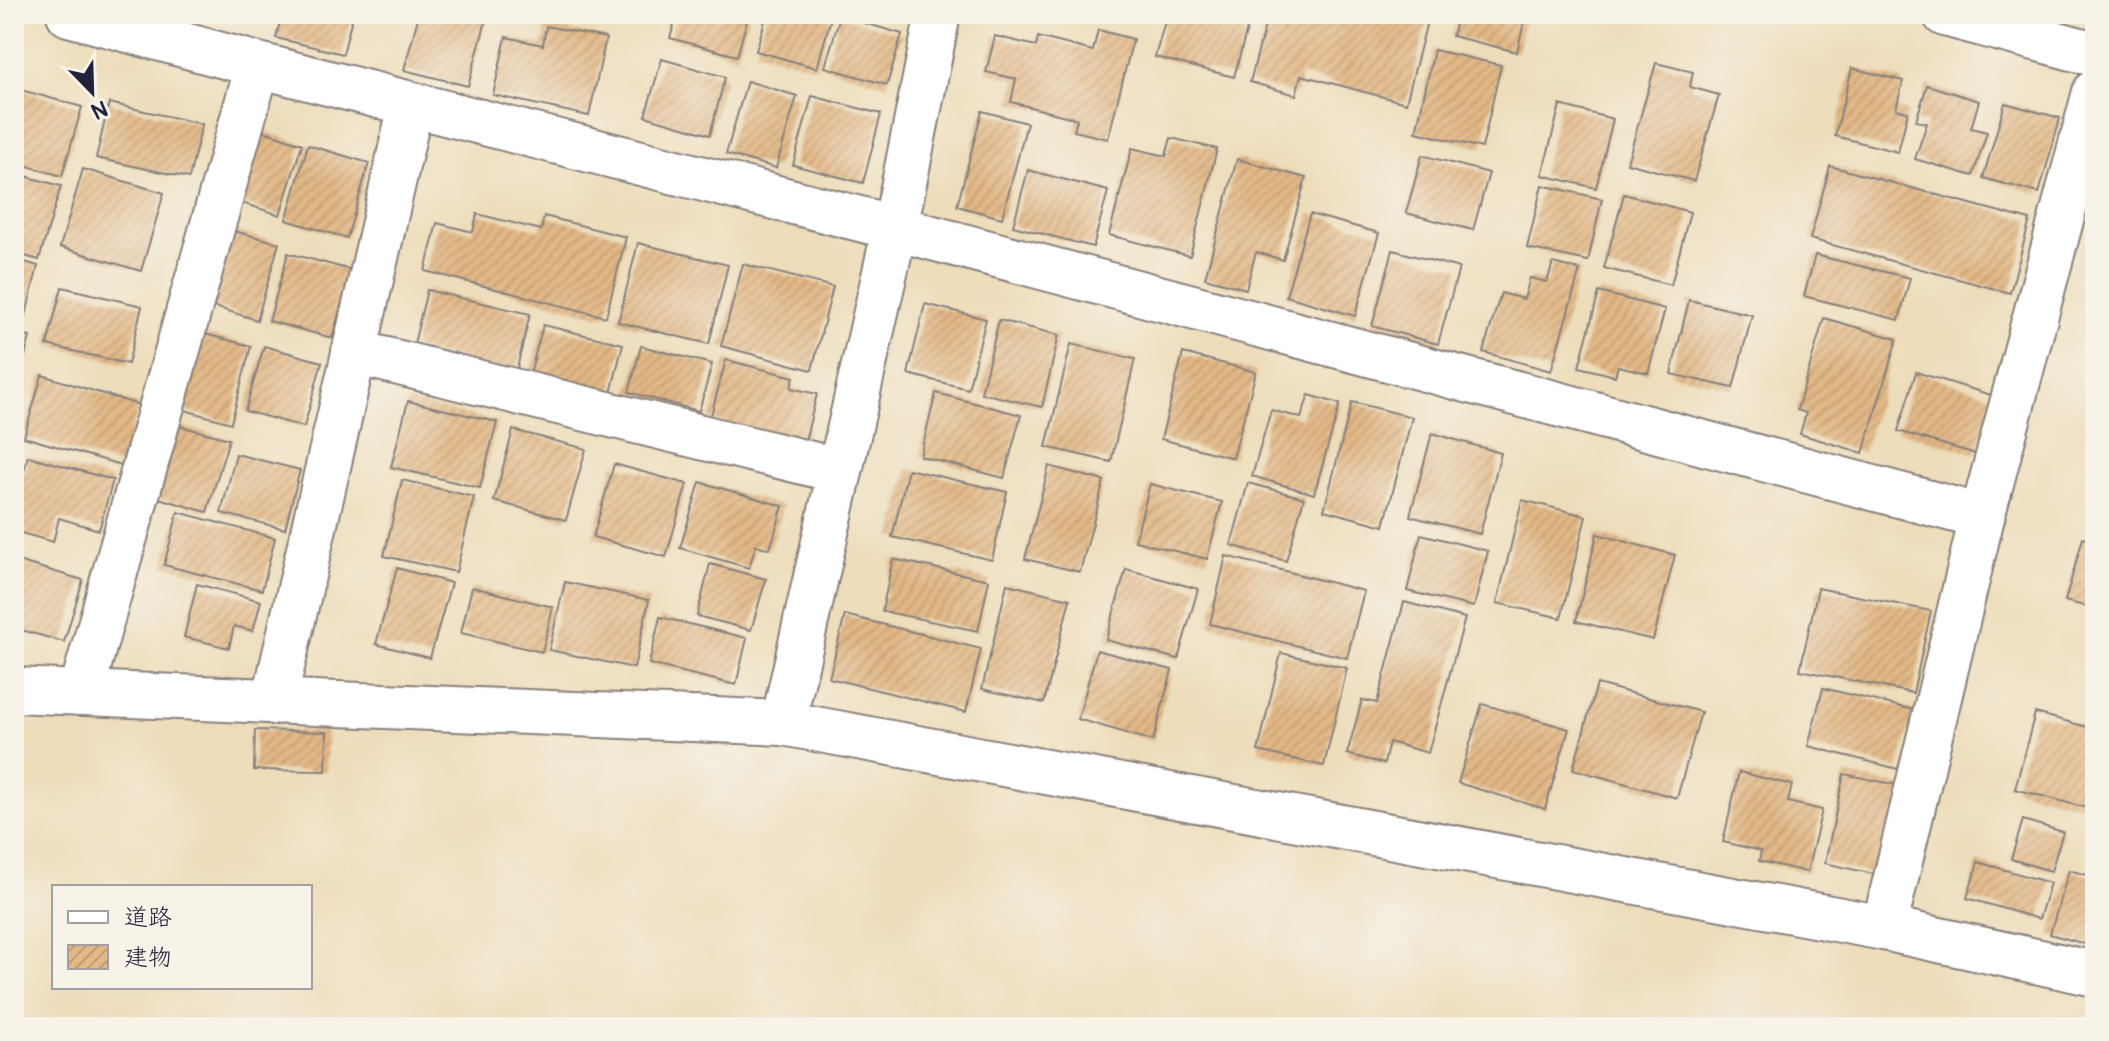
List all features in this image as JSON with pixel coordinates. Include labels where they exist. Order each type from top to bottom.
[{"type":"street","points":[[69,14],[895,228],[1982,517]]},
{"type":"street","points":[[783,723],[895,228],[938,14]]},
{"type":"street","points":[[1945,14],[2095,54]]},
{"type":"street","points":[[81,693],[258,65]]},
{"type":"street","points":[[1884,928],[1982,517],[2095,92]]},
{"type":"street","points":[[274,702],[411,105]]},
{"type":"street","points":[[354,352],[840,471]]},
{"type":"street","points":[[14,690],[783,723],[1884,928],[2095,974]]},
{"type":"building","points":[[282,14],[353,14],[343,54],[276,38]]},
{"type":"building","points":[[419,14],[488,14],[468,86],[404,70]]},
{"type":"building","points":[[677,14],[749,14],[737,56],[670,38]]},
{"type":"building","points":[[767,14],[832,14],[817,68],[756,51]]},
{"type":"building","points":[[1167,14],[1251,14],[1234,77],[1155,57]]},
{"type":"building","points":[[1268,14],[1429,14],[1406,103],[1301,75],[1296,95],[1250,82]]},
{"type":"building","points":[[1458,14],[1526,14],[1517,52],[1452,36]]},
{"type":"building","points":[[840,16],[902,34],[887,85],[825,67]]},
{"type":"building","points":[[546,26],[606,38],[589,116],[493,95],[506,37],[543,45]]},
{"type":"building","points":[[1098,30],[1133,39],[1108,139],[1074,131],[1077,119],[1011,102],[1016,79],[986,72],[995,36],[1036,46],[1038,37],[1093,51]]},
{"type":"building","points":[[1434,50],[1501,65],[1482,148],[1416,132]]},
{"type":"building","points":[[662,59],[725,77],[710,135],[645,116]]},
{"type":"building","points":[[1656,63],[1693,72],[1690,87],[1719,95],[1694,181],[1627,163]]},
{"type":"building","points":[[1852,68],[1903,81],[1896,109],[1908,112],[1898,152],[1835,136]]},
{"type":"building","points":[[747,81],[797,96],[776,168],[726,154]]},
{"type":"building","points":[[1927,85],[1979,101],[1971,128],[1987,132],[1973,176],[1915,159],[1927,123],[1916,121]]},
{"type":"building","points":[[14,88],[82,107],[62,176],[14,162]]},
{"type":"building","points":[[812,96],[881,114],[863,183],[793,165]]},
{"type":"building","points":[[109,103],[202,124],[189,178],[96,158]]},
{"type":"building","points":[[2005,103],[2060,118],[2039,193],[1983,178]]},
{"type":"building","points":[[1560,105],[1613,119],[1596,188],[1542,175]]},
{"type":"building","points":[[982,111],[1027,123],[1002,218],[957,206]]},
{"type":"building","points":[[255,128],[302,144],[280,215],[232,200]]},
{"type":"building","points":[[1171,138],[1217,149],[1190,256],[1109,235],[1132,148],[1166,156]]},
{"type":"building","points":[[308,145],[369,163],[347,238],[286,220]]},
{"type":"building","points":[[1422,155],[1489,173],[1473,230],[1406,213]]},
{"type":"building","points":[[1237,159],[1306,178],[1283,260],[1256,252],[1246,289],[1205,278]]},
{"type":"building","points":[[1830,166],[2030,220],[2010,293],[1810,239]]},
{"type":"building","points":[[83,169],[164,193],[141,271],[60,247]]},
{"type":"building","points":[[1028,170],[1108,191],[1093,247],[1013,226]]},
{"type":"building","points":[[14,173],[61,186],[39,260],[14,253]]},
{"type":"building","points":[[1542,185],[1602,199],[1588,261],[1527,248]]},
{"type":"building","points":[[1624,194],[1690,212],[1671,285],[1604,268]]},
{"type":"building","points":[[477,214],[541,230],[544,216],[626,237],[606,317],[425,271],[437,223],[473,232]]},
{"type":"building","points":[[1310,214],[1379,233],[1355,316],[1286,296]]},
{"type":"building","points":[[226,229],[279,243],[257,320],[205,304]]},
{"type":"building","points":[[638,243],[728,265],[709,344],[618,322]]},
{"type":"building","points":[[1393,250],[1459,268],[1438,344],[1372,326]]},
{"type":"building","points":[[288,253],[351,270],[332,338],[269,321]]},
{"type":"building","points":[[1815,255],[1910,278],[1899,320],[1804,296]]},
{"type":"building","points":[[14,259],[38,266],[24,323],[14,320]]},
{"type":"building","points":[[1553,263],[1580,270],[1551,371],[1483,352],[1501,293],[1524,299],[1530,278],[1547,282]]},
{"type":"building","points":[[743,264],[833,287],[812,370],[721,346]]},
{"type":"building","points":[[62,287],[142,306],[128,364],[47,345]]},
{"type":"building","points":[[427,290],[530,314],[516,372],[413,348]]},
{"type":"building","points":[[1599,292],[1665,309],[1648,373],[1618,366],[1615,376],[1579,367]]},
{"type":"building","points":[[1689,300],[1752,315],[1733,388],[1671,374]]},
{"type":"building","points":[[925,304],[986,319],[968,389],[908,374]]},
{"type":"building","points":[[1824,318],[1897,339],[1863,453],[1800,434],[1806,413],[1797,410]]},
{"type":"building","points":[[999,320],[1059,335],[1042,407],[981,393]]},
{"type":"building","points":[[543,325],[623,344],[611,393],[530,374]]},
{"type":"building","points":[[14,333],[30,337],[17,386],[14,385]]},
{"type":"building","points":[[201,333],[251,346],[231,423],[181,409]]},
{"type":"building","points":[[1071,344],[1135,359],[1111,462],[1046,447]]},
{"type":"building","points":[[264,346],[322,362],[304,427],[245,411]]},
{"type":"building","points":[[641,346],[712,364],[699,411],[629,392]]},
{"type":"building","points":[[1183,353],[1256,372],[1233,458],[1161,439]]},
{"type":"building","points":[[726,360],[794,377],[791,388],[817,394],[804,445],[710,419]]},
{"type":"building","points":[[1916,372],[1994,396],[1976,454],[1898,431]]},
{"type":"building","points":[[42,375],[139,405],[121,465],[24,437]]},
{"type":"building","points":[[936,393],[1021,415],[1004,478],[920,456]]},
{"type":"building","points":[[1309,395],[1340,404],[1314,494],[1252,476],[1271,410],[1301,418]]},
{"type":"building","points":[[408,401],[497,422],[480,488],[391,467]]},
{"type":"building","points":[[1352,402],[1412,417],[1384,526],[1324,510]]},
{"type":"building","points":[[176,425],[229,439],[207,512],[155,497]]},
{"type":"building","points":[[513,430],[586,449],[566,520],[494,501]]},
{"type":"building","points":[[1432,433],[1501,453],[1480,534],[1410,516]]},
{"type":"building","points":[[236,454],[300,470],[285,529],[221,513]]},
{"type":"building","points":[[28,456],[113,480],[99,530],[59,518],[53,542],[14,531],[14,505]]},
{"type":"building","points":[[614,464],[687,484],[666,557],[593,537]]},
{"type":"building","points":[[1049,466],[1104,481],[1080,572],[1025,559]]},
{"type":"building","points":[[908,469],[1007,492],[992,560],[892,537]]},
{"type":"building","points":[[402,480],[474,497],[456,572],[384,556]]},
{"type":"building","points":[[700,482],[783,506],[770,549],[756,545],[749,568],[680,548]]},
{"type":"building","points":[[1248,483],[1304,498],[1286,561],[1231,545]]},
{"type":"building","points":[[1150,484],[1222,502],[1207,559],[1135,541]]},
{"type":"building","points":[[1522,500],[1586,516],[1561,618],[1497,603]]},
{"type":"building","points":[[178,512],[275,538],[262,590],[164,565]]},
{"type":"building","points":[[1421,534],[1488,551],[1474,607],[1407,591]]},
{"type":"building","points":[[1597,534],[1675,555],[1653,640],[1576,621]]},
{"type":"building","points":[[2083,538],[2095,541],[2095,609],[2065,601]]},
{"type":"building","points":[[1226,556],[1364,591],[1347,658],[1210,624]]},
{"type":"building","points":[[893,559],[989,580],[978,631],[882,611]]},
{"type":"building","points":[[14,560],[83,580],[64,642],[14,628]]},
{"type":"building","points":[[710,564],[766,579],[751,630],[697,616]]},
{"type":"building","points":[[397,568],[451,583],[430,658],[376,644]]},
{"type":"building","points":[[1126,569],[1198,589],[1178,659],[1106,640]]},
{"type":"building","points":[[565,582],[649,600],[634,668],[549,650]]},
{"type":"building","points":[[197,584],[261,601],[253,631],[234,626],[229,648],[184,637]]},
{"type":"building","points":[[1007,584],[1070,599],[1044,703],[982,689]]},
{"type":"building","points":[[472,587],[553,607],[542,652],[461,633]]},
{"type":"building","points":[[1818,588],[1931,611],[1913,693],[1800,670]]},
{"type":"building","points":[[1404,602],[1465,618],[1428,753],[1389,742],[1384,764],[1347,754],[1362,700],[1377,703]]},
{"type":"building","points":[[845,615],[981,649],[966,712],[829,678]]},
{"type":"building","points":[[660,617],[747,638],[736,685],[649,664]]},
{"type":"building","points":[[1097,650],[1172,670],[1153,741],[1078,719]]},
{"type":"building","points":[[1281,653],[1347,668],[1324,766],[1258,751]]},
{"type":"building","points":[[1597,684],[1701,712],[1677,798],[1573,769]]},
{"type":"building","points":[[1823,688],[1914,710],[1898,769],[1808,746]]},
{"type":"building","points":[[1482,704],[1569,729],[1545,809],[1458,783]]},
{"type":"building","points":[[2035,713],[2095,729],[2095,810],[2015,789]]},
{"type":"building","points":[[255,730],[327,732],[326,771],[254,770]]},
{"type":"building","points":[[1739,772],[1792,785],[1788,802],[1822,810],[1807,872],[1759,861],[1761,851],[1723,842]]},
{"type":"building","points":[[1844,774],[1902,786],[1882,876],[1825,863]]},
{"type":"building","points":[[2023,820],[2063,832],[2051,871],[2011,859]]},
{"type":"building","points":[[1978,862],[2050,883],[2039,919],[1967,898]]},
{"type":"building","points":[[2069,870],[2095,877],[2095,947],[2050,934]]}]
